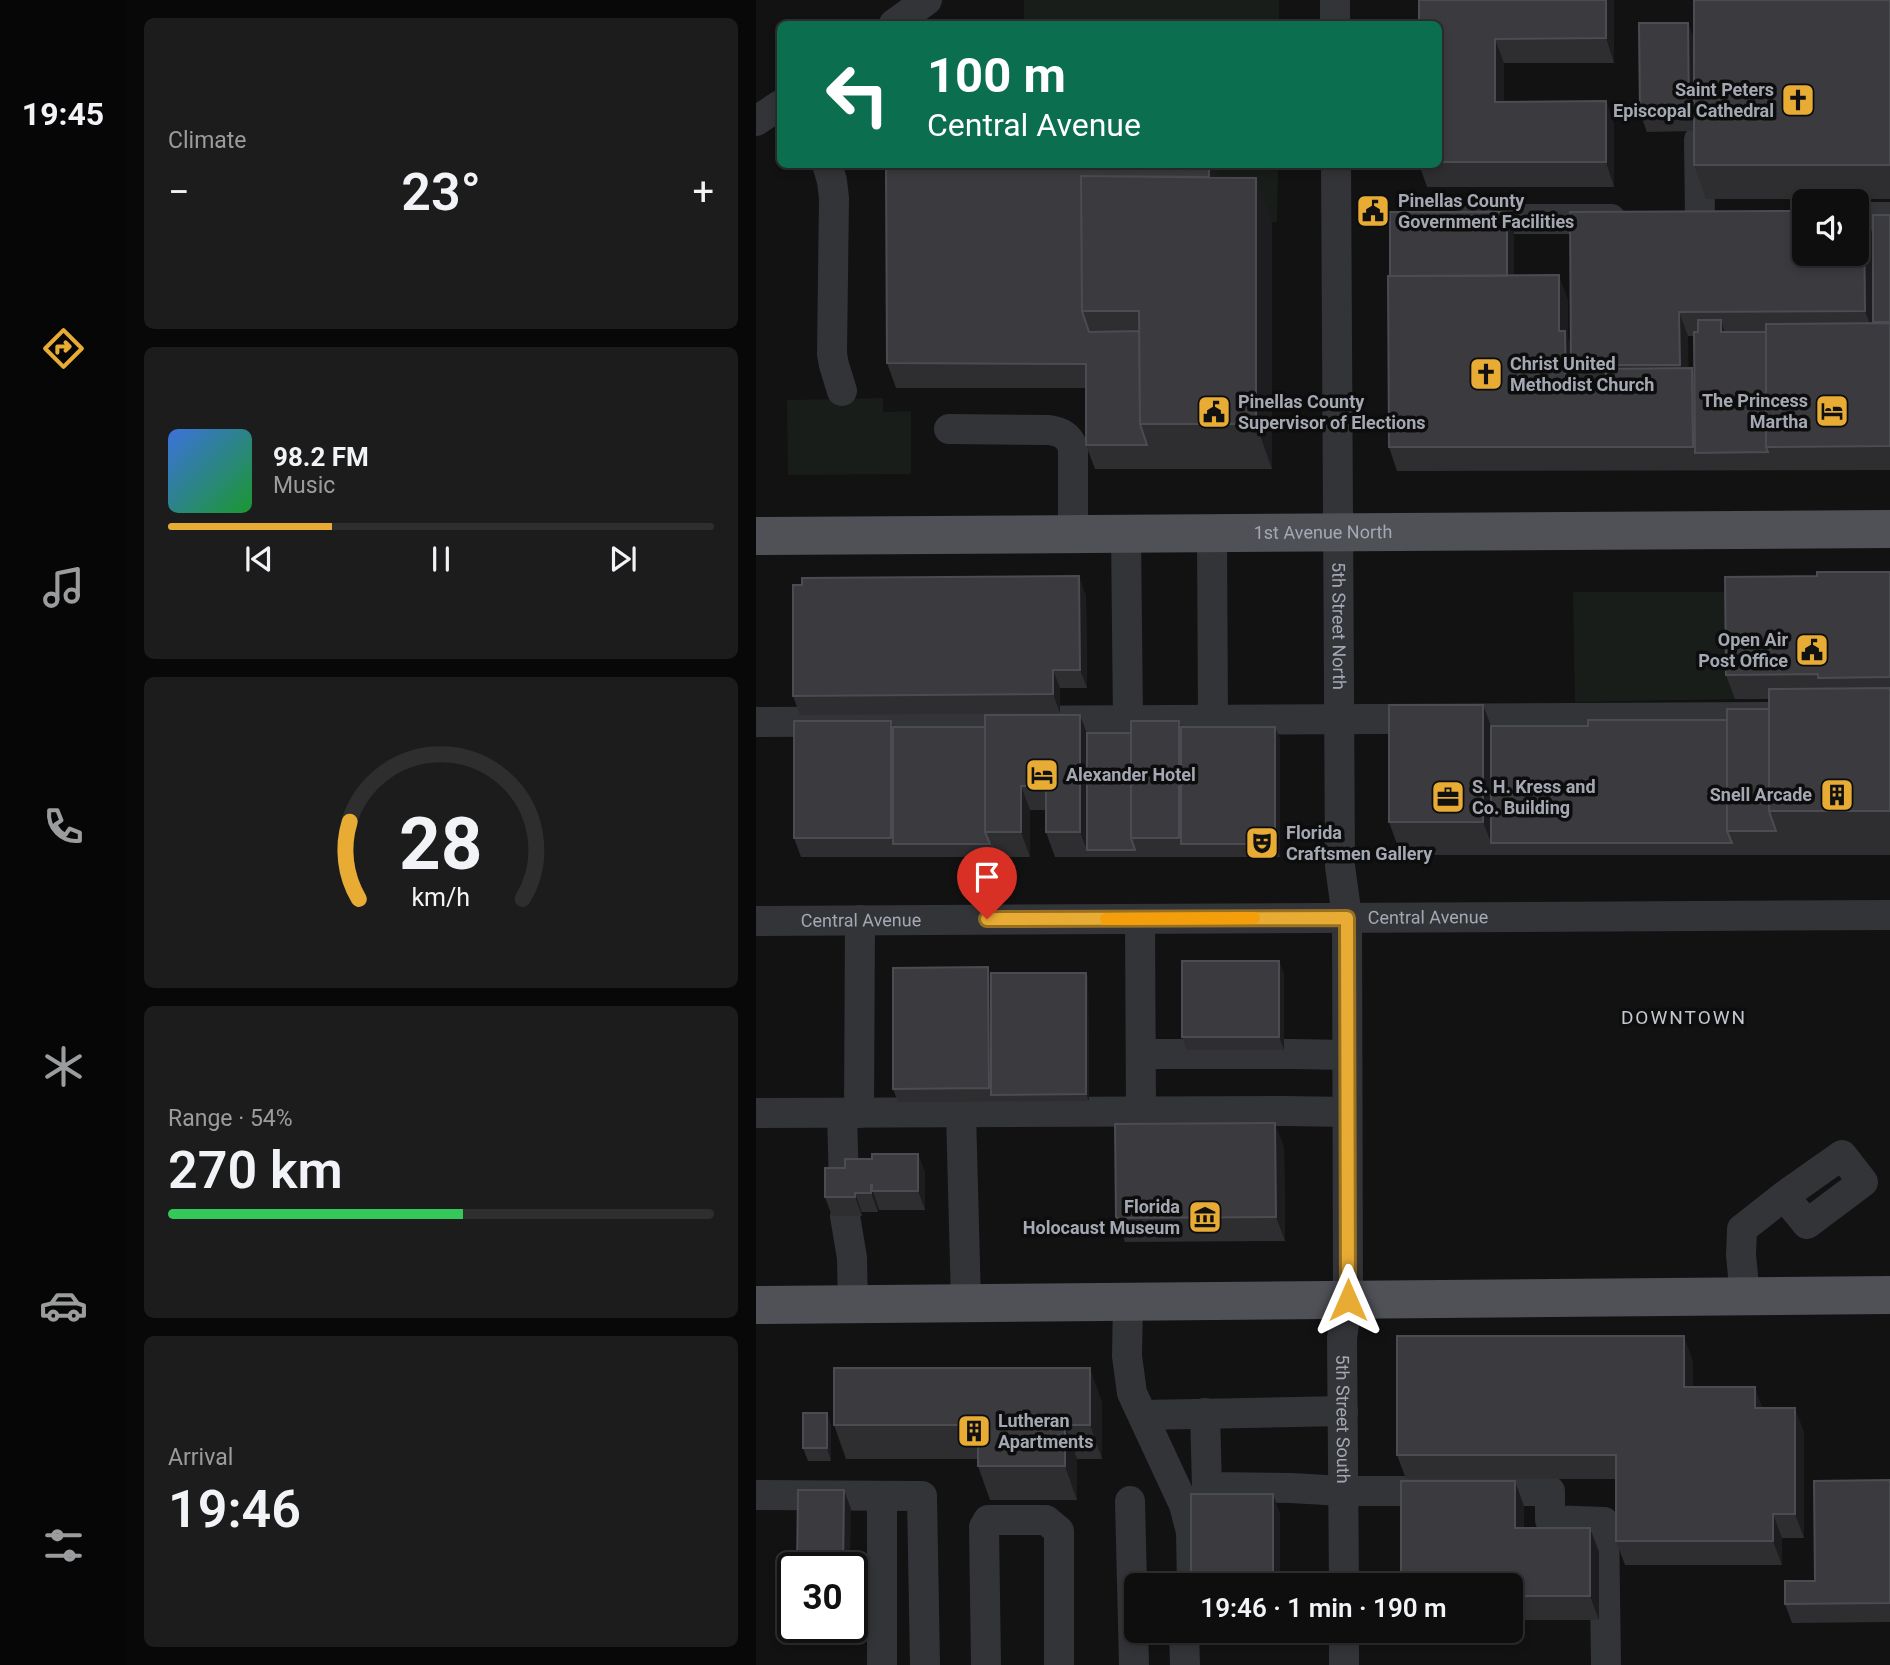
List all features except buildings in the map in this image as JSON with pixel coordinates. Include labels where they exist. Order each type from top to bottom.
[{"type":"main road","name":"1st Avenue North","points":[[756,536],[1890,529]]},
{"type":"main road","points":[[756,1305],[1890,1295]]},
{"type":"street","points":[[898,21],[927,0]]},
{"type":"street","points":[[1335,0],[1335,21]]},
{"type":"street","points":[[756,121],[777,107]]},
{"type":"street","points":[[1699,109],[1700,218]]},
{"type":"street","points":[[828,168],[834,198],[832,354],[842,391]]},
{"type":"street","name":"5th Street North","points":[[1336,168],[1340,866],[1347,918]]},
{"type":"street","points":[[1869,217],[1890,217]]},
{"type":"street","points":[[1445,220],[1636,218]]},
{"type":"street","points":[[949,429],[1049,430],[1060,432],[1069,438],[1073,447],[1073,534]]},
{"type":"street","points":[[1212,533],[1213,721]]},
{"type":"street","points":[[1126,534],[1128,721]]},
{"type":"street","points":[[756,722],[1793,717]]},
{"type":"street","name":"Central Avenue","points":[[756,921],[1890,915]]},
{"type":"street","name":"5th Street South","points":[[1344,1573],[1342,1338],[1348,1300],[1347,918]]},
{"type":"street","points":[[1140,919],[1141,1111]]},
{"type":"street","points":[[853,1304],[852,1258],[844,1201],[860,920]]},
{"type":"street","points":[[1141,1054],[1347,1055]]},
{"type":"street","points":[[961,1112],[966,1302]]},
{"type":"street","points":[[756,1113],[1347,1112]]},
{"type":"street","points":[[1745,1296],[1741,1255],[1742,1228],[1784,1196]]},
{"type":"street","points":[[1128,1301],[1127,1356],[1132,1393],[1184,1505],[1191,1532],[1192,1573]]},
{"type":"street","points":[[1143,1415],[1343,1411]]},
{"type":"street","points":[[1205,1413],[1207,1487],[1343,1491],[1550,1491],[1550,1520],[1604,1522],[1606,1665]]},
{"type":"street","points":[[756,1495],[922,1496],[925,1665]]},
{"type":"street","points":[[882,1497],[882,1665]]},
{"type":"street","points":[[1130,1501],[1134,1665]]},
{"type":"street","points":[[1178,1573],[1178,1530],[1184,1505]]},
{"type":"street","points":[[986,1665],[984,1527],[988,1520],[1046,1520],[1059,1531],[1059,1665]]},
{"type":"street","points":[[1185,1643],[1185,1665]]},
{"type":"street","points":[[1344,1643],[1344,1665]]},
{"type":"shaded area","points":[[1024,0],[1279,0],[1279,21],[1024,21]]},
{"type":"shaded area","points":[[1217,168],[1278,168],[1277,222],[1217,222]]},
{"type":"shaded area","points":[[883,398],[883,412],[911,411],[911,474],[788,475],[787,400]]},
{"type":"shaded area","points":[[1573,592],[1734,592],[1735,699],[1575,702]]},
{"type":"slow traffic","points":[[1106,919],[1254,918]]},
{"type":"place","name":"Saint Peters Episcopal Cathedral","points":[[1798,100]]},
{"type":"place","name":"Pinellas County Government Facilities","points":[[1373,211]]},
{"type":"place","name":"Christ United Methodist Church","points":[[1486,374]]},
{"type":"place","name":"The Princess Martha","points":[[1832,411]]},
{"type":"place","name":"Pinellas County Supervisor of Elections","points":[[1214,412]]},
{"type":"place","name":"Open Air Post Office","points":[[1812,650]]},
{"type":"place","name":"Alexander Hotel","points":[[1042,775]]},
{"type":"place","name":"Snell Arcade","points":[[1837,795]]},
{"type":"place","name":"S. H. Kress and Co. Building","points":[[1448,797]]},
{"type":"place","name":"Florida Craftsmen Gallery","points":[[1262,843]]},
{"type":"place","name":"Florida Holocaust Museum","points":[[1205,1217]]},
{"type":"place","name":"Lutheran Apartments","points":[[974,1431]]},
{"type":"district","name":"DOWNTOWN","points":[[1684,1017]]},
{"type":"route","points":[[987,919],[1347,918],[1348,1300]]}]
